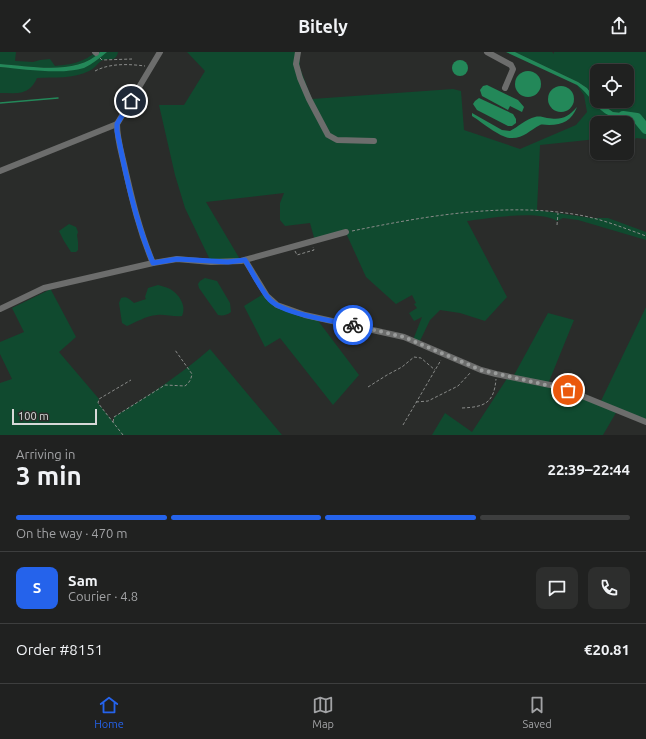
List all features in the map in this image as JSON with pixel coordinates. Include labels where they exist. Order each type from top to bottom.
[{"type":"street","points":[[153,263],[143,239],[134,210],[117,131],[117,124],[160,52]]},
{"type":"street","points":[[298,52],[296,64],[300,78],[328,135],[338,140],[374,141]]},
{"type":"street","points":[[487,52],[511,65],[513,69],[505,88]]},
{"type":"street","points":[[0,171],[117,124]]},
{"type":"street","points":[[0,309],[44,288],[153,263],[177,259],[228,262],[245,260],[346,232]]},
{"type":"street","points":[[245,260],[267,296],[277,305],[305,315],[404,337],[475,367],[496,374],[560,387],[646,422]]},
{"type":"path","points":[[102,60],[132,59]]},
{"type":"path","points":[[95,71],[103,67],[121,65],[151,66]]},
{"type":"path","points":[[346,232],[449,215],[537,210],[558,212],[602,220],[646,236]]},
{"type":"path","points":[[556,225],[558,212]]},
{"type":"path","points":[[293,247],[297,254],[314,250],[312,242]]},
{"type":"path","points":[[113,422],[114,417],[165,385],[185,386],[188,384],[192,374],[175,350]]},
{"type":"path","points":[[402,425],[446,354]]},
{"type":"path","points":[[368,388],[416,357],[421,358],[435,370]]},
{"type":"path","points":[[416,402],[428,401],[458,386],[475,367]]},
{"type":"path","points":[[462,408],[476,406],[488,401],[495,390],[496,374]]},
{"type":"path","points":[[123,435],[98,403],[99,398],[131,380]]},
{"type":"shaded area","points":[[0,52],[16,52],[15,61],[33,62],[50,59],[55,66],[77,62],[100,52],[79,64],[53,68],[0,64]]},
{"type":"shaded area","points":[[100,52],[107,52],[84,68],[75,70],[42,71],[0,67],[0,64],[53,68],[66,67],[79,64]]},
{"type":"shaded area","points":[[107,52],[118,52],[114,59],[101,61],[92,69],[83,74],[63,77],[37,78],[34,84],[26,91],[17,93],[0,93],[0,67],[70,71],[95,61]]},
{"type":"shaded area","points":[[187,52],[300,52],[300,68],[312,99],[453,89],[461,91],[464,130],[520,149],[576,125],[587,112],[584,95],[577,85],[590,97],[590,108],[604,108],[618,116],[590,116],[590,140],[540,145],[537,210],[591,218],[608,218],[646,232],[646,240],[578,220],[563,218],[557,221],[549,218],[526,215],[467,221],[507,297],[485,321],[460,313],[440,310],[430,320],[419,343],[413,340],[422,317],[414,321],[409,313],[417,308],[414,304],[416,303],[412,295],[396,304],[366,277],[346,233],[315,241],[310,223],[285,226],[280,220],[280,203],[284,193],[206,202],[241,261],[211,262],[185,208],[175,175],[159,105],[184,105],[205,71]]},
{"type":"shaded area","points":[[506,52],[515,52],[578,82],[590,92],[590,98],[577,85]]},
{"type":"shaded area","points":[[515,52],[552,52],[554,54],[554,52],[646,52],[646,139],[636,138],[635,140],[634,116],[627,113],[613,112],[608,108],[634,108],[634,64],[590,64],[590,92],[578,82]]},
{"type":"shaded area","points":[[457,60],[463,60],[468,65],[466,74],[463,76],[457,76],[452,71],[452,65]]},
{"type":"shaded area","points":[[528,71],[537,75],[541,84],[537,93],[528,97],[519,93],[515,84],[519,75]]},
{"type":"shaded area","points":[[487,85],[518,100],[524,107],[522,112],[510,106],[508,110],[482,96],[480,90],[483,86]]},
{"type":"shaded area","points":[[561,86],[570,90],[574,99],[570,108],[561,112],[552,108],[548,99],[552,90]]},
{"type":"shaded area","points":[[479,98],[513,114],[516,119],[516,123],[512,126],[508,126],[477,110],[473,104]]},
{"type":"shaded area","points":[[577,107],[570,118],[563,123],[541,125],[516,138],[508,138],[503,136],[472,116],[472,113],[502,130],[510,131],[528,119],[540,117],[557,119],[567,116]]},
{"type":"shaded area","points":[[599,108],[607,108],[613,112],[634,114],[638,117],[636,119],[634,119],[634,116],[610,116]]},
{"type":"shaded area","points":[[69,224],[76,227],[78,232],[78,250],[76,252],[71,252],[59,231]]},
{"type":"shaded area","points":[[205,278],[217,281],[230,303],[231,312],[225,315],[218,315],[199,288],[198,284]]},
{"type":"shaded area","points":[[158,285],[170,289],[179,297],[184,308],[182,316],[157,315],[145,318],[127,326],[122,323],[119,303],[121,298],[123,297],[129,299],[134,303],[146,299],[145,297],[148,288]]},
{"type":"shaded area","points":[[50,288],[76,337],[59,352],[99,399],[98,403],[113,422],[114,417],[175,377],[210,349],[282,435],[0,435],[0,383],[12,379],[0,354],[0,342],[24,332],[12,308],[49,290]]},
{"type":"shaded area","points":[[265,293],[271,301],[316,318],[359,375],[333,405],[280,338],[265,347],[244,306]]},
{"type":"shaded area","points":[[646,307],[646,422],[617,411],[603,435],[432,435],[445,413],[472,432],[508,377],[513,377],[548,313],[574,320],[548,384],[600,403]]},
{"type":"waterway","points":[[0,103],[58,98]]},
{"type":"waterway","points":[[634,118],[637,118],[646,129]]},
{"type":"way so far","points":[[353,325],[404,337],[481,370],[568,390]]},
{"type":"route","points":[[131,101],[117,124],[117,131],[134,210],[143,239],[153,263],[177,259],[211,262],[245,260],[267,296],[277,305],[305,315],[353,325]]}]
